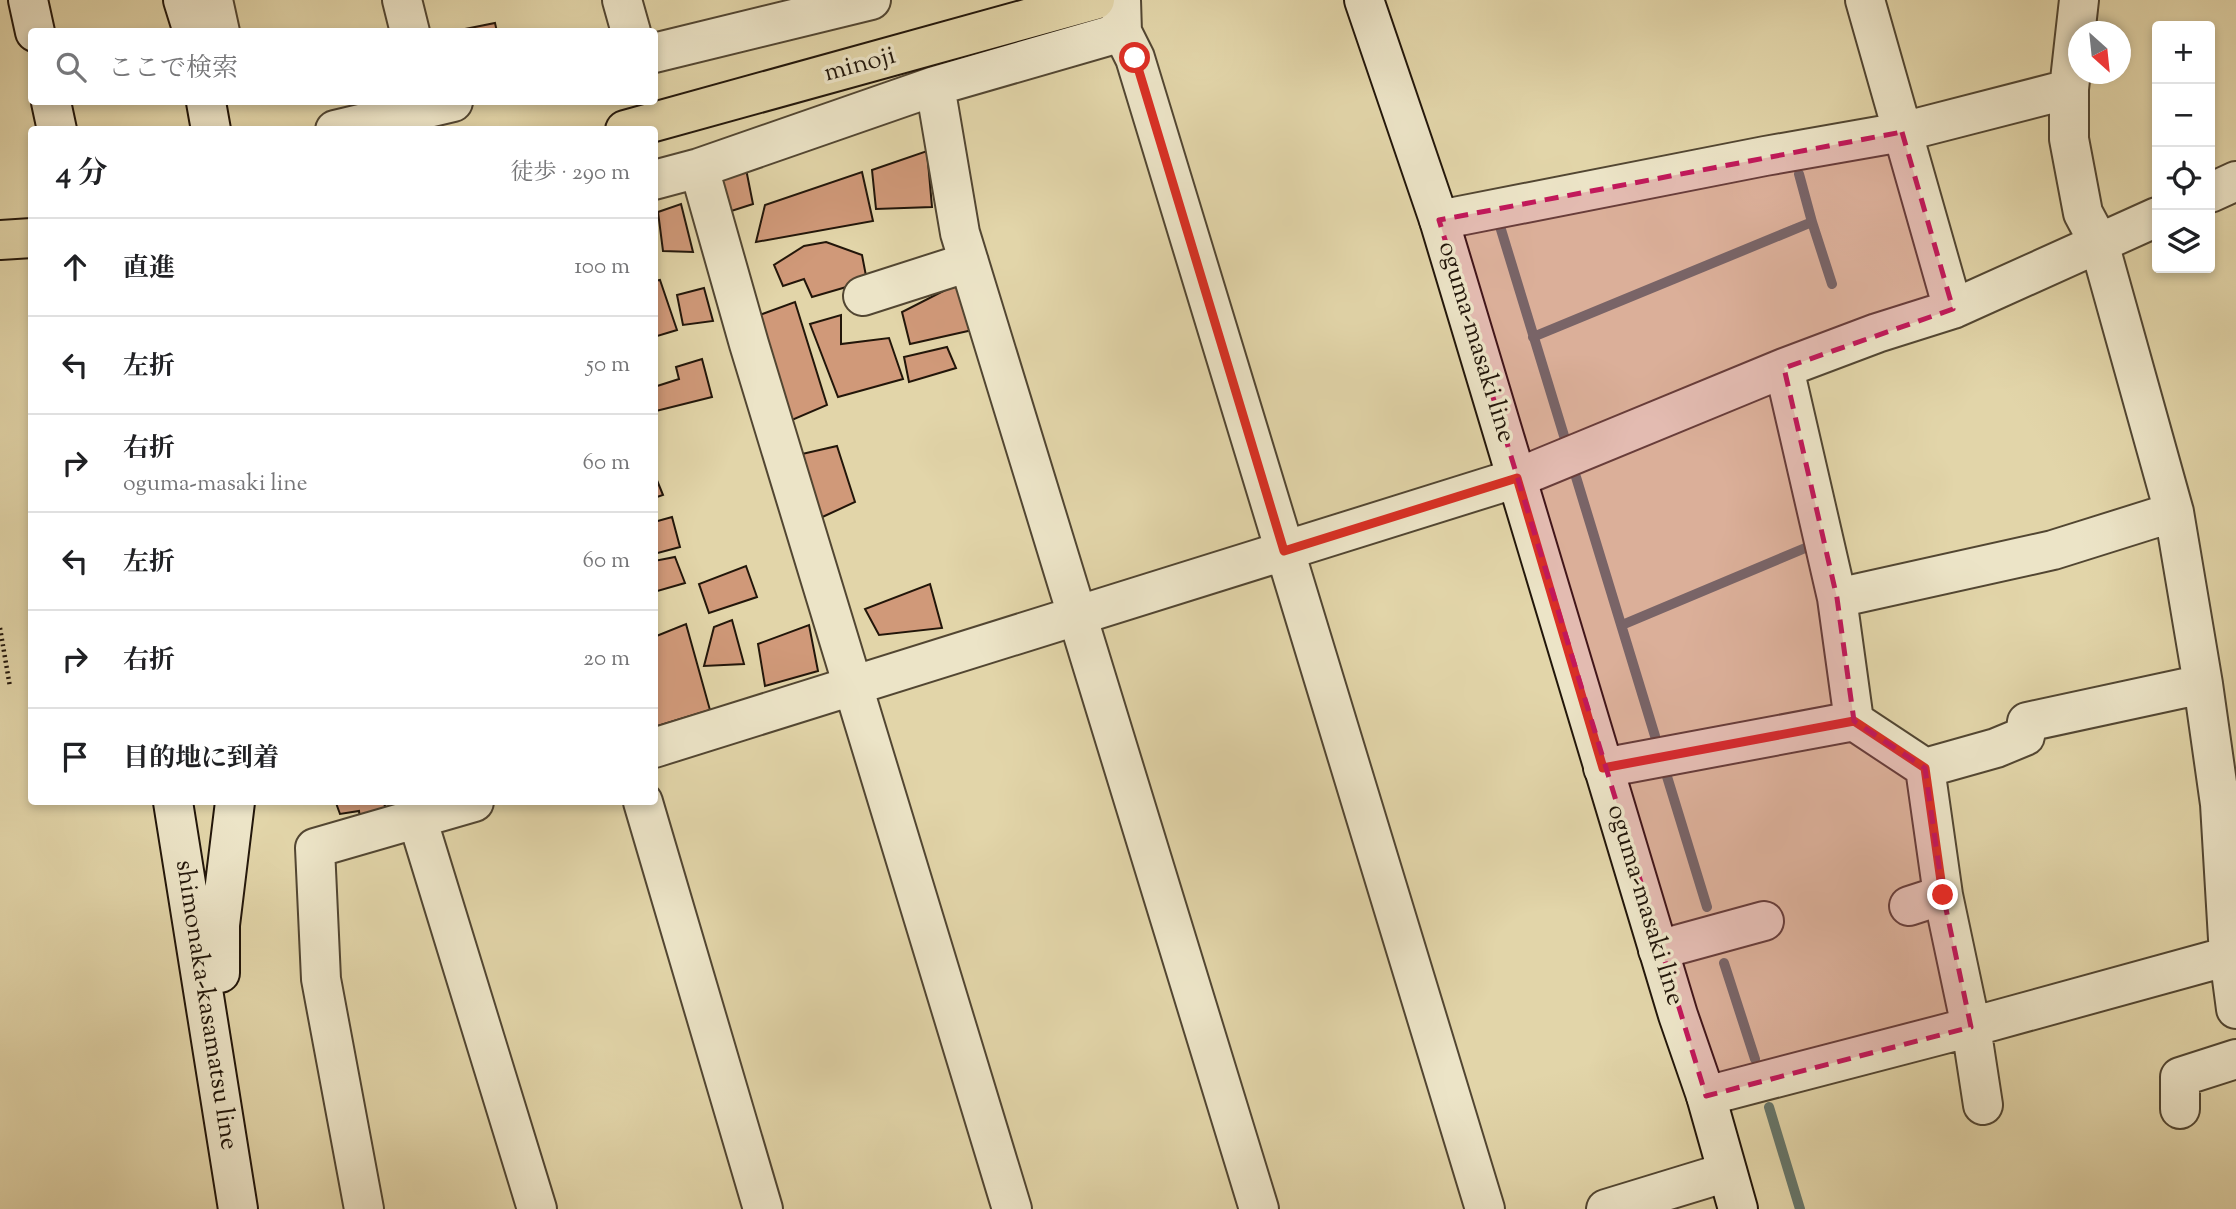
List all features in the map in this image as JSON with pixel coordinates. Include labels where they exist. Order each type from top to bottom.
[{"type":"main road","name":"minoji","points":[[639,126],[1096,0]]},
{"type":"street","points":[[28,0],[34,28]]},
{"type":"street","points":[[183,0],[192,28]]},
{"type":"street","points":[[213,0],[219,28]]},
{"type":"street","points":[[622,0],[630,28]]},
{"type":"street","name":"oguma-masaki line","points":[[1364,0],[1439,220],[1738,1209]]},
{"type":"street","points":[[1865,0],[1953,309]]},
{"type":"street","points":[[2080,0],[2069,89],[2069,139],[2083,213],[2099,243],[2174,512],[2203,684],[2228,802],[2229,956],[2236,1009]]},
{"type":"street","points":[[658,52],[855,2]]},
{"type":"street","points":[[658,179],[935,86],[981,75],[1121,16],[1485,1209]]},
{"type":"street","points":[[935,86],[960,233],[1259,1209]]},
{"type":"street","points":[[1439,220],[1902,132],[2069,89]]},
{"type":"street","points":[[52,105],[56,126]]},
{"type":"street","points":[[207,105],[210,126]]},
{"type":"street","points":[[356,126],[440,110]]},
{"type":"street","points":[[699,167],[851,686],[1012,1209]]},
{"type":"street","points":[[2215,191],[2236,181]]},
{"type":"street","points":[[658,747],[1517,478],[1784,368],[1877,333],[1953,309],[2152,219]]},
{"type":"street","points":[[863,296],[969,262]]},
{"type":"street","points":[[1784,368],[1837,598],[1854,721]]},
{"type":"street","points":[[1837,598],[2053,550],[2174,512]]},
{"type":"street","points":[[1603,768],[1854,721],[1925,768],[1996,748],[2025,736],[2027,722],[2203,684]]},
{"type":"street","points":[[1925,768],[1926,900],[1971,1027],[1983,1105]]},
{"type":"street","name":"shimonaka-kasamatsu line","points":[[173,805],[238,1209]]},
{"type":"street","points":[[222,1100],[220,925],[235,805]]},
{"type":"street","points":[[364,1209],[321,979],[315,848],[463,805]]},
{"type":"street","points":[[644,805],[763,1209]]},
{"type":"street","points":[[416,818],[537,1209]]},
{"type":"street","points":[[1658,950],[1764,921]]},
{"type":"street","points":[[1706,1096],[2229,956]]},
{"type":"street","points":[[2179,1109],[2180,1077],[2236,1059]]},
{"type":"street","points":[[1606,1209],[1727,1172]]},
{"type":"path","points":[[0,628],[10,687]]},
{"type":"highlighted area","points":[[1902,132],[1953,309],[1784,368],[1837,598],[1854,721],[1925,768],[1943,895],[1971,1027],[1706,1096],[1439,220]]},
{"type":"building","points":[[495,23],[496,28],[470,28]]},
{"type":"building","points":[[927,151],[932,207],[876,209],[872,170]]},
{"type":"building","points":[[745,164],[753,204],[722,214],[714,176]]},
{"type":"building","points":[[862,172],[873,221],[756,242],[765,205]]},
{"type":"building","points":[[681,204],[693,252],[663,251],[658,212]]},
{"type":"building","points":[[826,242],[862,255],[867,281],[812,297],[804,279],[783,286],[774,265],[804,246]]},
{"type":"building","points":[[658,280],[677,330],[658,336]]},
{"type":"building","points":[[961,282],[977,329],[910,344],[902,312]]},
{"type":"building","points":[[704,288],[713,321],[683,325],[677,295]]},
{"type":"building","points":[[795,302],[827,405],[792,420],[757,316]]},
{"type":"building","points":[[841,315],[841,344],[889,338],[903,379],[838,397],[810,324]]},
{"type":"building","points":[[947,347],[956,368],[909,382],[904,357]]},
{"type":"building","points":[[702,359],[712,397],[658,410],[658,386],[679,379],[676,367]]},
{"type":"building","points":[[837,446],[855,502],[818,519],[802,454]]},
{"type":"building","points":[[658,483],[663,495],[658,497]]},
{"type":"building","points":[[672,517],[680,547],[658,553],[658,521]]},
{"type":"building","points":[[675,557],[685,583],[658,591],[658,560]]},
{"type":"building","points":[[746,566],[757,597],[709,613],[699,584]]},
{"type":"building","points":[[930,584],[942,628],[879,635],[865,609]]},
{"type":"building","points":[[732,620],[744,664],[704,666],[714,627]]},
{"type":"building","points":[[686,624],[710,710],[658,726],[658,635]]},
{"type":"building","points":[[809,625],[818,671],[765,686],[758,644]]},
{"type":"building","points":[[337,805],[385,805],[390,812],[360,818],[359,811],[340,814]]},
{"type":"waterway","points":[[1799,174],[1812,222]]},
{"type":"waterway","points":[[1533,337],[1812,222],[1832,284]]},
{"type":"waterway","points":[[1499,223],[1565,439]]},
{"type":"waterway","points":[[1576,477],[1655,736]]},
{"type":"waterway","points":[[1622,625],[1810,546]]},
{"type":"waterway","points":[[1665,770],[1707,907]]},
{"type":"waterway","points":[[1724,963],[1755,1059]]},
{"type":"waterway","points":[[1769,1107],[1800,1209]]},
{"type":"route","points":[[1135,58],[1284,551],[1517,478],[1603,768],[1854,721],[1925,768],[1943,895]]}]
